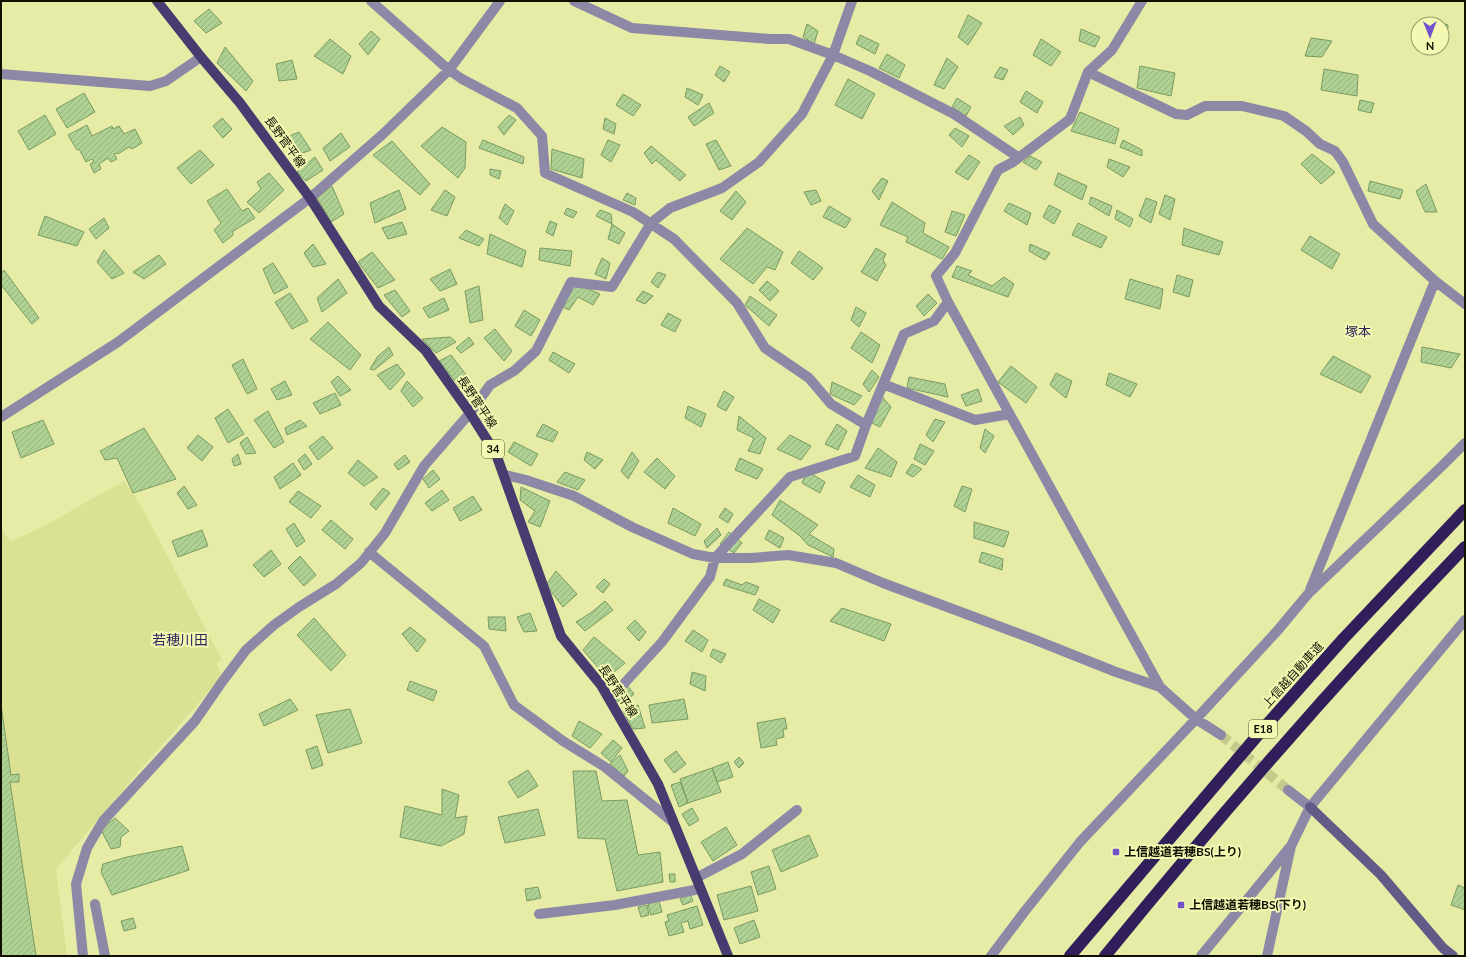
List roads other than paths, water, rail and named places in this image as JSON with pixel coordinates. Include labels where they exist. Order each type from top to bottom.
[{"type":"highway","name":"上信越自動車道","points":[[1070,956],[1263,729],[1344,638],[1465,510]]},
{"type":"highway","name":"E18","points":[[1105,956],[1282,746],[1358,661],[1465,547]]},
{"type":"main road","name":"長野菅平線","points":[[157,1],[201,57],[240,103],[310,198],[379,306],[426,351],[470,413],[496,454],[505,475],[544,592],[561,636],[602,685],[658,784],[728,956]]},
{"type":"street","points":[[371,1],[449,70],[462,79],[517,108],[542,136],[545,173],[633,212],[674,239],[737,302],[765,348],[809,378],[831,404],[866,425]]},
{"type":"street","points":[[1,417],[118,342],[310,198],[383,134],[449,70],[500,1]]},
{"type":"street","points":[[574,1],[632,28],[770,39],[789,39],[833,55],[913,92],[954,114],[1018,156]]},
{"type":"street","points":[[83,956],[76,884],[86,848],[103,821],[196,721],[246,650],[274,625],[299,607],[336,584],[361,563],[384,533],[424,466],[470,413],[490,385],[514,371],[536,351],[571,282],[612,288],[651,223],[670,208],[722,188],[759,162],[802,114],[833,55],[852,1]]},
{"type":"street","points":[[1142,1],[1112,50],[1088,72],[1070,119],[1018,156],[1013,162],[998,170],[955,253],[936,276],[948,302],[1160,687],[1196,719],[1221,736]]},
{"type":"street","points":[[1,74],[150,86],[166,81],[201,57]]},
{"type":"street","points":[[1088,72],[1176,114],[1187,115],[1205,106],[1242,106],[1284,116],[1306,131],[1320,144],[1335,151],[1373,224],[1435,281],[1465,304]]},
{"type":"street","points":[[1308,594],[1435,281]]},
{"type":"street","points":[[610,699],[662,642],[710,577],[715,558],[790,477],[855,456],[866,425],[904,334],[934,321],[948,302]]},
{"type":"street","points":[[883,384],[975,420],[1010,414]]},
{"type":"street","points":[[991,956],[1080,842],[1278,630],[1308,594],[1444,465],[1465,443]]},
{"type":"street","points":[[505,475],[526,480],[574,496],[632,527],[693,554],[715,558],[752,558],[788,555],[836,563],[883,583],[1033,639],[1116,672],[1160,687]]},
{"type":"street","points":[[369,552],[484,646],[514,705],[563,741],[605,767],[673,822]]},
{"type":"street","points":[[1266,956],[1291,846],[1310,807],[1465,620]]},
{"type":"street","points":[[1288,790],[1310,807],[1381,875],[1444,948],[1453,956]]},
{"type":"street","points":[[696,878],[742,854],[797,810]]},
{"type":"street","points":[[1201,956],[1291,846]]},
{"type":"street","points":[[539,914],[615,905],[700,889]]},
{"type":"street","points":[[95,904],[105,956]]},
{"type":"tunnel","points":[[1221,735],[1288,790]]},
{"type":"place","name":"上信越道若穂BS(上り)","points":[[1116,852]]},
{"type":"place","name":"上信越道若穂BS(下り)","points":[[1181,905]]},
{"type":"district","name":"塚本","points":[[1358,331]]},
{"type":"district","name":"若穂川田","points":[[180,640]]}]
